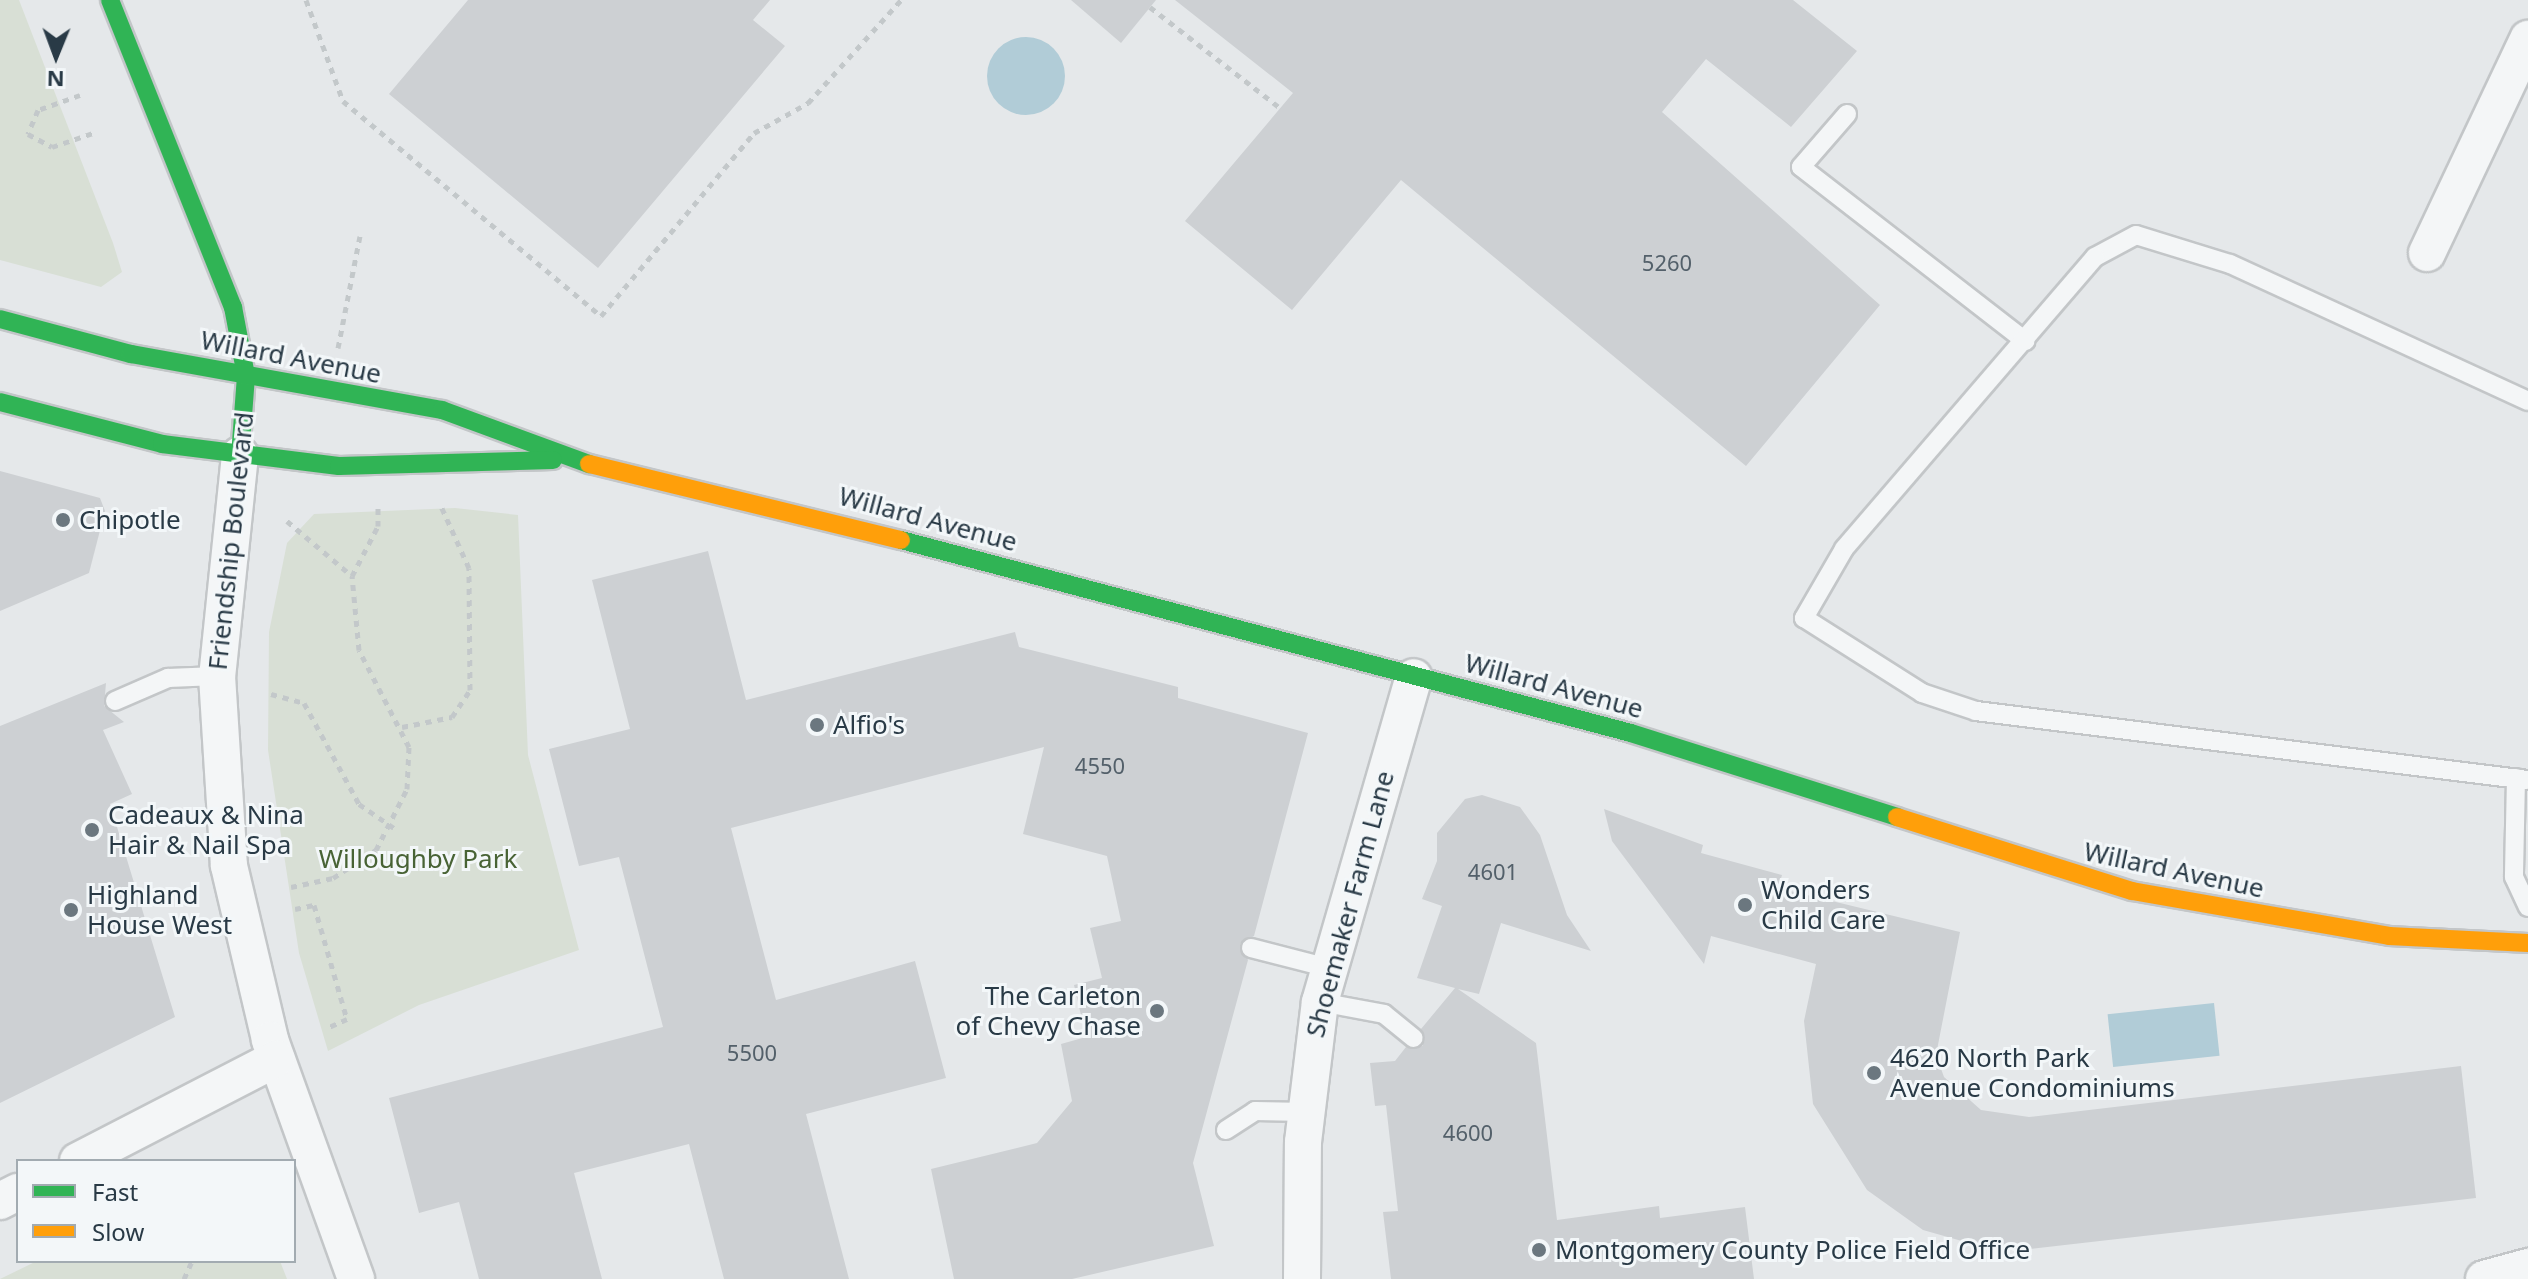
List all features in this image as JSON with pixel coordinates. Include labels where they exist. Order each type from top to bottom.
[{"type":"street","name":"Friendship Boulevard","points":[[110,0],[233,307],[246,376],[217,676],[229,866],[276,1059],[356,1279]]},
{"type":"street","points":[[2427,253],[2528,39]]},
{"type":"street","name":"Willard Avenue","points":[[0,319],[246,376],[442,410],[567,459],[759,502],[1720,759],[2132,891],[2389,936],[2528,943]]},
{"type":"street","name":"Willard Avenue","points":[[0,402],[162,444],[351,467],[567,459]]},
{"type":"street","name":"Shoemaker Farm Lane","points":[[1302,1279],[1306,1112],[1324,985],[1414,677]]},
{"type":"street","points":[[82,1159],[276,1059]]},
{"type":"street","points":[[2484,1279],[2528,1267]]},
{"type":"lane","points":[[1847,114],[1801,167],[2025,341]]},
{"type":"lane","points":[[2528,401],[2242,268],[2136,235],[2095,257],[1844,549],[1804,618],[1922,693],[1976,711],[2522,779],[2514,877],[2528,907]]},
{"type":"lane","points":[[115,701],[168,678],[217,676]]},
{"type":"lane","points":[[1251,948],[1384,1014],[1414,1038]]},
{"type":"lane","points":[[1226,1130],[1255,1111],[1306,1112]]},
{"type":"path","points":[[306,0],[343,101],[601,316],[754,133],[808,103],[901,0]]},
{"type":"path","points":[[1150,7],[1280,108]]},
{"type":"path","points":[[80,95],[38,110],[28,134],[52,147],[96,132]]},
{"type":"path","points":[[335,361],[360,236]]},
{"type":"path","points":[[402,727],[452,717],[470,690],[469,568],[437,500]]},
{"type":"path","points":[[291,887],[357,866],[394,828],[407,789],[402,727],[359,650],[352,576],[378,526],[379,501]]},
{"type":"path","points":[[287,521],[352,576]]},
{"type":"path","points":[[271,694],[304,703],[359,804],[394,828]]},
{"type":"path","points":[[295,909],[314,905],[347,1019],[327,1028]]},
{"type":"green space","points":[[0,0],[19,0],[113,243],[122,272],[101,287],[0,260]]},
{"type":"green space","name":"Willoughby Park","points":[[455,508],[518,515],[528,755],[579,950],[419,1005],[328,1051],[299,953],[268,750],[269,632],[287,543],[314,514]]},
{"type":"green space","points":[[33,1263],[281,1263],[287,1279],[0,1279]]},
{"type":"water","points":[[1018,37],[1034,37],[1048,43],[1059,54],[1065,76],[1059,98],[1048,109],[1034,115],[1018,115],[1004,109],[993,98],[987,84],[987,68],[993,54],[1004,43]]},
{"type":"water","points":[[2214,1003],[2220,1056],[2113,1067],[2108,1014]]},
{"type":"building","points":[[468,0],[770,0],[753,20],[785,46],[598,268],[389,94]]},
{"type":"building","points":[[1071,0],[1156,0],[1121,43]]},
{"type":"building","points":[[1175,0],[1793,0],[1857,51],[1791,127],[1706,59],[1662,112],[1880,305],[1746,466],[1401,180],[1292,310],[1185,221],[1293,93]]},
{"type":"building","points":[[0,471],[100,498],[105,511],[89,573],[0,611]]},
{"type":"building","points":[[708,551],[746,700],[1015,632],[1019,647],[1178,687],[1178,698],[1308,733],[1254,936],[1240,944],[1248,960],[1193,1163],[1214,1246],[1072,1279],[954,1279],[931,1169],[1037,1143],[1072,1101],[1061,1044],[1086,1037],[1074,985],[1102,978],[1090,928],[1121,921],[1107,856],[1023,834],[1044,747],[731,828],[776,1000],[915,961],[946,1078],[806,1114],[849,1279],[724,1279],[689,1144],[574,1173],[602,1279],[479,1279],[459,1202],[419,1213],[389,1098],[663,1027],[619,857],[579,866],[549,749],[630,729],[592,580]]},
{"type":"building","name":"Highland House West","points":[[106,683],[104,706],[124,722],[103,730],[132,794],[110,804],[175,1017],[0,1103],[0,726]]},
{"type":"building","points":[[1482,795],[1520,807],[1540,835],[1567,915],[1591,951],[1501,923],[1479,994],[1458,989],[1536,1043],[1557,1220],[1659,1206],[1660,1218],[1745,1207],[1754,1279],[1391,1279],[1383,1212],[1398,1211],[1386,1105],[1375,1106],[1370,1063],[1395,1061],[1406,1047],[1423,1046],[1421,1029],[1455,988],[1417,978],[1442,906],[1422,899],[1437,861],[1437,833],[1465,799]]},
{"type":"building","name":"4620 North Park Avenue Condominiums","points":[[1604,809],[1703,845],[1701,853],[1782,875],[1778,888],[1960,932],[1936,1055],[1944,1077],[1981,1110],[2029,1117],[2461,1066],[2476,1198],[2030,1249],[1983,1247],[1923,1230],[1867,1190],[1813,1104],[1804,1021],[1816,964],[1711,936],[1704,964],[1612,841]]},
{"type":"traffic: fast","points":[[110,0],[233,307],[246,376],[240,455]]},
{"type":"traffic: fast","points":[[0,319],[131,354],[442,410],[589,464]]},
{"type":"traffic: fast","points":[[0,402],[162,444],[339,466],[553,460]]},
{"type":"traffic: fast","points":[[901,540],[1631,733],[1897,817]]},
{"type":"traffic: slow","points":[[589,464],[901,540]]},
{"type":"traffic: slow","points":[[1897,817],[2132,891],[2389,936],[2528,943]]},
{"type":"place","name":"Chipotle","points":[[63,520]]},
{"type":"place","name":"Alfio's","points":[[817,725]]},
{"type":"place","name":"Cadeaux & Nina Hair & Nail Spa","points":[[92,830]]},
{"type":"place","name":"Wonders Child Care","points":[[1745,905]]},
{"type":"place","name":"Highland House West","points":[[71,910]]},
{"type":"place","name":"The Carleton of Chevy Chase","points":[[1157,1011]]},
{"type":"place","name":"4620 North Park Avenue Condominiums","points":[[1874,1073]]},
{"type":"place","name":"Montgomery County Police Field Office","points":[[1539,1250]]}]
